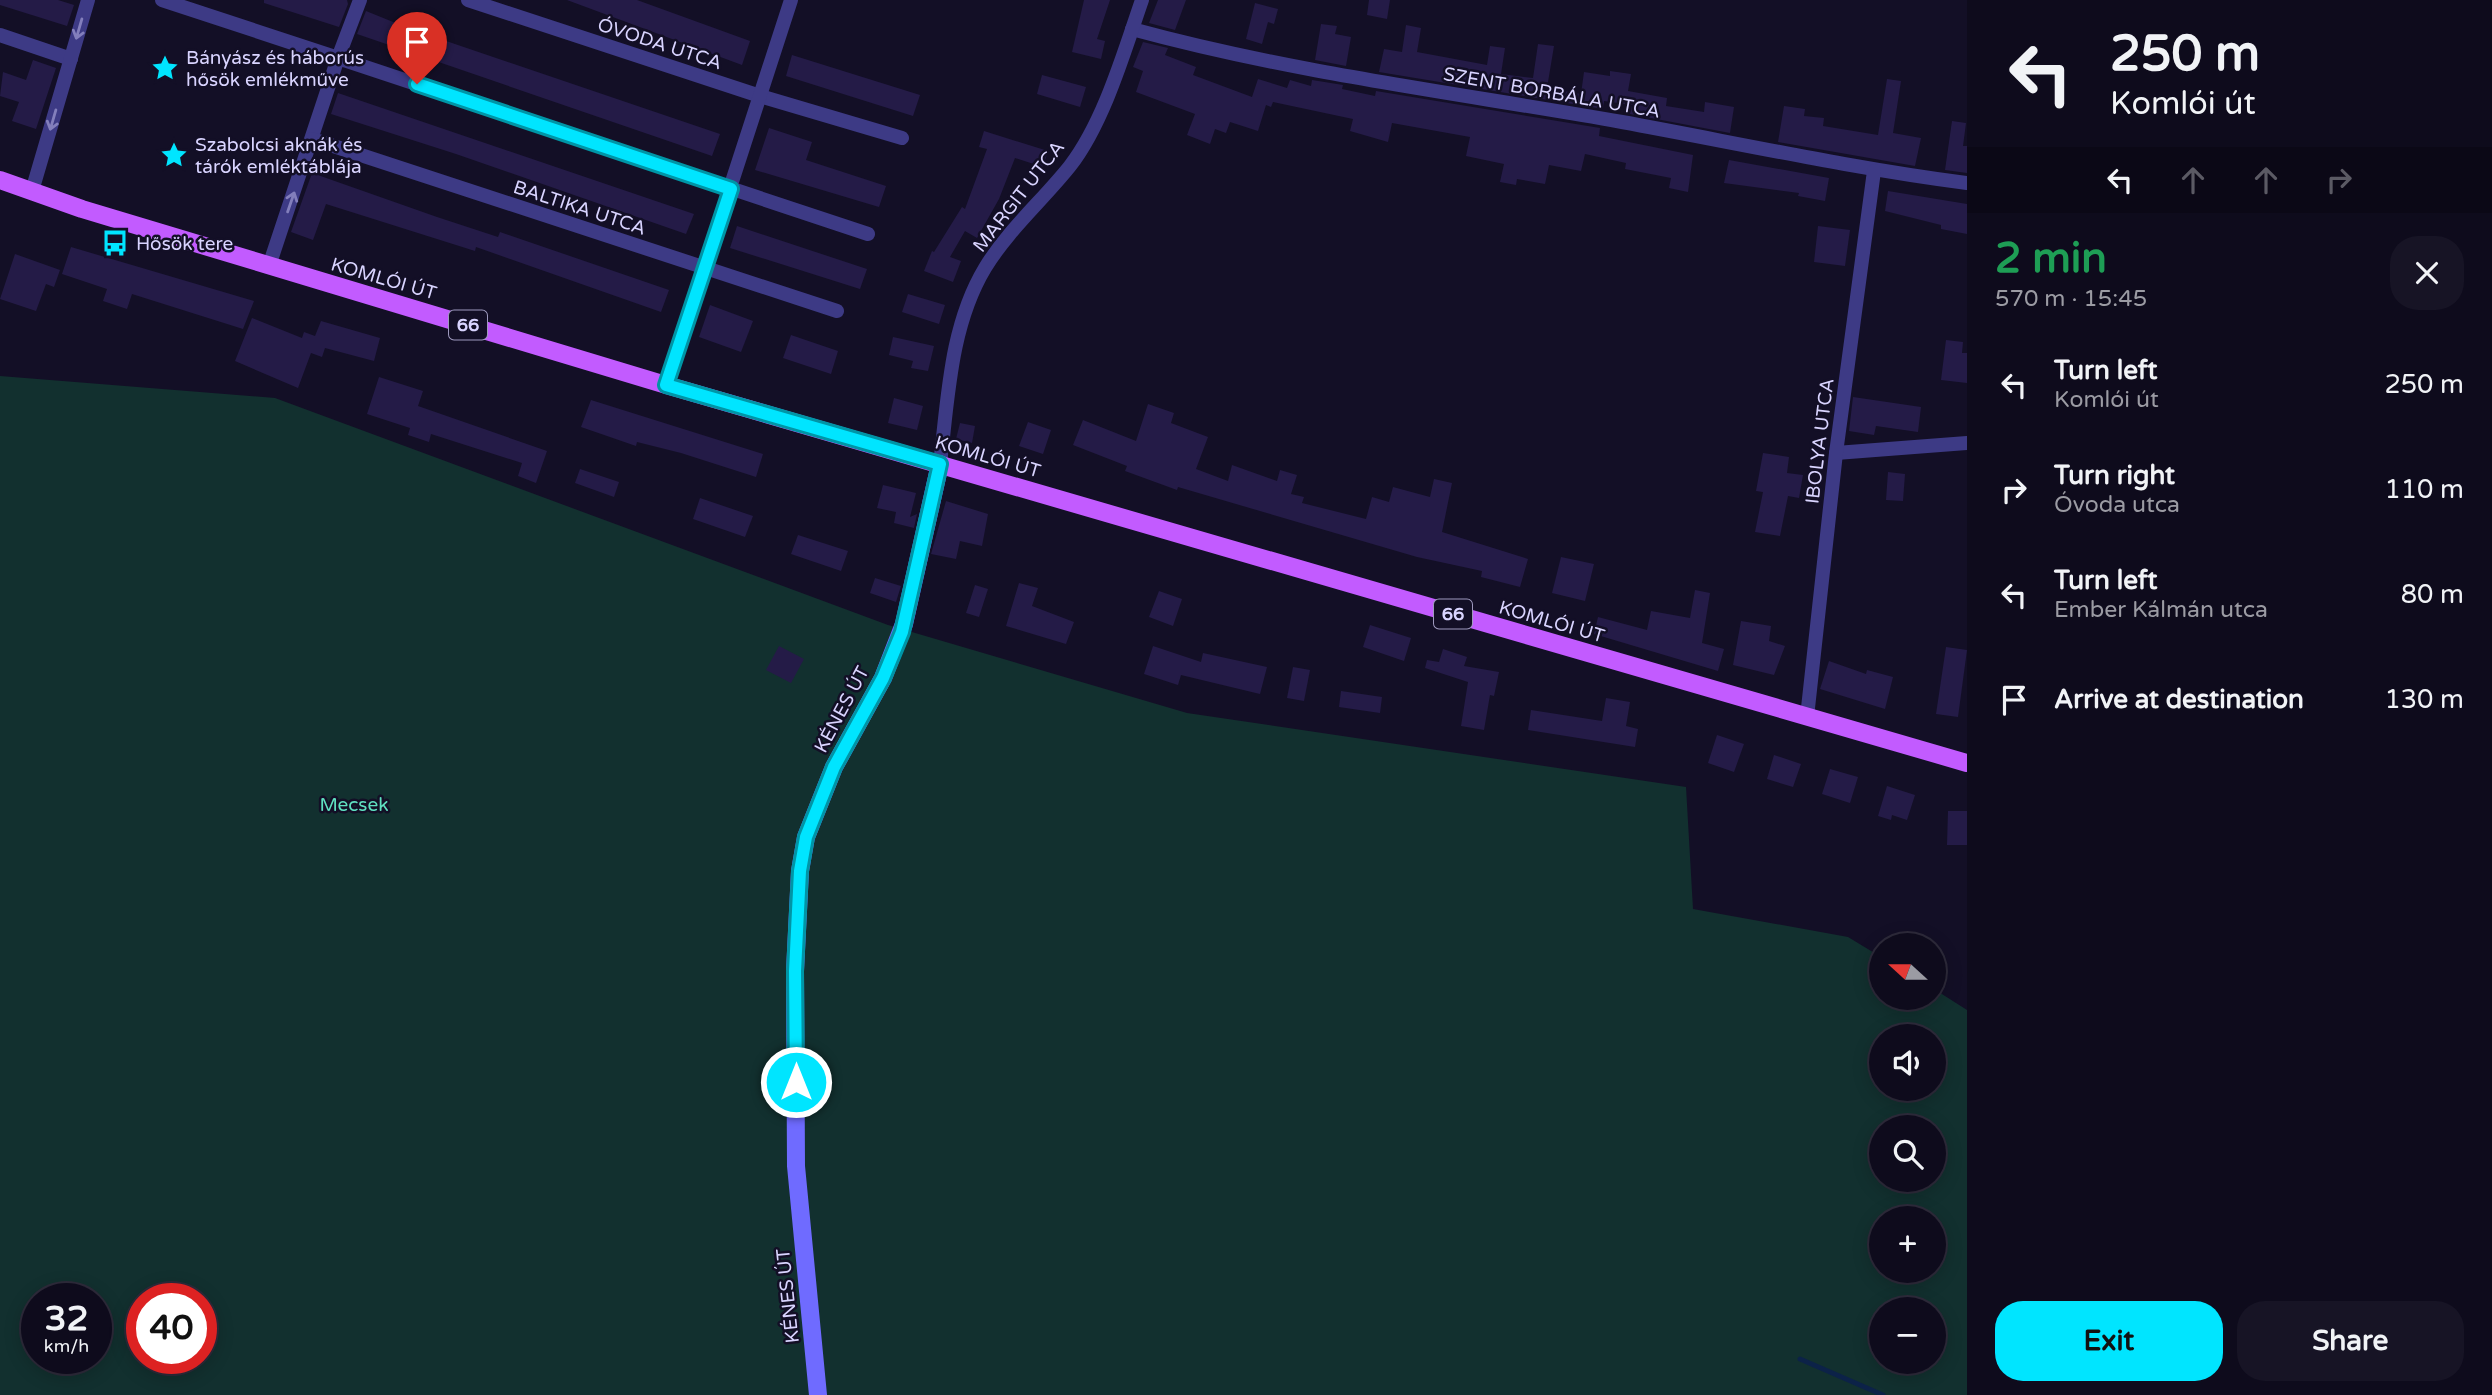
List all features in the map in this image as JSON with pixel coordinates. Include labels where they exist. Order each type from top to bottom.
[{"type":"main road","name":"KOMLÓI ÚT","points":[[0,180],[269,266],[666,385],[1967,763]]},
{"type":"street","points":[[32,191],[88,0]]},
{"type":"street","points":[[162,0],[868,234]]},
{"type":"street","points":[[269,266],[360,0]]},
{"type":"street","name":"ÓVODA UTCA","points":[[468,0],[760,96],[902,138]]},
{"type":"street","points":[[666,385],[791,0]]},
{"type":"street","name":"MARGIT UTCA","points":[[940,464],[953,359],[968,306],[985,269],[1071,164],[1095,123],[1142,0]]},
{"type":"street","name":"SZENT BORBÁLA UTCA","points":[[1132,29],[1292,68],[1622,122],[1874,171],[1967,183]]},
{"type":"street","points":[[0,35],[71,59]]},
{"type":"street","name":"BALTIKA UTCA","points":[[312,139],[837,311]]},
{"type":"street","name":"IBOLYA UTCA","points":[[1807,717],[1836,453],[1874,171]]},
{"type":"street","points":[[1836,453],[1967,443]]},
{"type":"street","name":"KÉNES ÚT","points":[[818,1395],[796,1166],[795,971],[800,871],[806,837],[834,767],[883,678],[904,624],[940,464]]},
{"type":"green space","name":"Mecsek","points":[[0,376],[275,398],[888,625],[1187,713],[1686,787],[1693,909],[1848,937],[1869,950],[1869,1010],[1946,1010],[1946,997],[1967,1010],[1967,1395],[0,1395]]},
{"type":"building","points":[[0,0],[58,0],[74,5],[67,26],[0,5]]},
{"type":"building","points":[[264,0],[347,0],[348,4],[339,27],[264,3]]},
{"type":"building","points":[[567,0],[637,0],[750,41],[742,65]]},
{"type":"building","points":[[1084,0],[1110,0],[1097,39],[1105,41],[1101,59],[1072,52]]},
{"type":"building","points":[[1158,0],[1186,0],[1175,30],[1149,23]]},
{"type":"building","points":[[1369,0],[1390,0],[1387,19],[1367,15]]},
{"type":"building","points":[[1255,3],[1278,9],[1274,24],[1268,22],[1262,44],[1246,39]]},
{"type":"building","points":[[366,11],[408,28],[720,134],[712,156],[357,34]]},
{"type":"building","points":[[1321,24],[1337,26],[1335,34],[1351,37],[1346,66],[1315,60]]},
{"type":"building","points":[[1406,25],[1421,28],[1417,52],[1487,65],[1490,46],[1505,48],[1501,74],[1533,78],[1538,44],[1554,46],[1547,88],[1581,94],[1584,72],[1610,76],[1610,71],[1631,74],[1628,91],[1667,98],[1666,106],[1704,112],[1705,102],[1734,107],[1730,133],[1630,114],[1632,105],[1604,101],[1603,109],[1379,72],[1384,49],[1402,52]]},
{"type":"building","points":[[1143,42],[1168,48],[1165,55],[1196,67],[1193,75],[1252,97],[1258,79],[1287,88],[1290,80],[1311,86],[1312,80],[1343,85],[1342,89],[1375,96],[1376,91],[1600,128],[1599,136],[1693,155],[1688,192],[1669,188],[1671,178],[1625,169],[1626,163],[1585,154],[1581,171],[1549,165],[1545,184],[1517,179],[1516,185],[1500,182],[1504,164],[1466,156],[1470,137],[1392,123],[1388,142],[1350,131],[1353,119],[1273,102],[1271,107],[1266,105],[1258,131],[1230,122],[1226,133],[1215,129],[1210,144],[1187,135],[1195,114],[1136,92],[1143,71],[1133,67]]},
{"type":"building","points":[[792,55],[920,95],[913,116],[786,76]]},
{"type":"building","points":[[33,60],[56,68],[36,129],[12,121],[19,102],[0,96],[3,72],[26,80]]},
{"type":"building","points":[[1042,75],[1086,87],[1080,107],[1037,94]]},
{"type":"building","points":[[1887,79],[1901,81],[1893,133],[1921,138],[1915,166],[1778,142],[1784,106],[1805,109],[1804,116],[1824,118],[1823,126],[1878,135]]},
{"type":"building","points":[[338,93],[694,214],[686,234],[456,154],[331,114]]},
{"type":"building","points":[[1952,121],[1966,123],[1963,146],[1967,146],[1967,173],[1945,170]]},
{"type":"building","points":[[769,128],[812,142],[806,160],[886,186],[879,207],[755,170]]},
{"type":"building","points":[[984,131],[1048,151],[1043,167],[1015,158],[999,199],[977,238],[965,231],[950,257],[961,261],[953,282],[924,271],[932,251],[934,252],[962,207],[965,209],[987,149],[979,147]]},
{"type":"building","points":[[1729,160],[1829,178],[1825,201],[1798,196],[1799,193],[1724,183]]},
{"type":"building","points":[[312,173],[498,237],[500,232],[669,290],[661,312],[476,247],[475,251],[326,204],[313,240],[291,232]]},
{"type":"building","points":[[1888,191],[1967,204],[1967,234],[1941,229],[1941,225],[1885,211]]},
{"type":"building","points":[[737,226],[867,269],[860,289],[730,248]]},
{"type":"building","points":[[1818,226],[1850,230],[1845,266],[1814,262]]},
{"type":"building","points":[[71,247],[254,301],[243,329],[132,294],[127,309],[103,301],[107,289],[62,274]]},
{"type":"building","points":[[15,254],[60,270],[54,287],[46,284],[36,311],[0,299]]},
{"type":"building","points":[[908,294],[945,305],[939,324],[902,312]]},
{"type":"building","points":[[710,305],[753,321],[741,352],[699,337]]},
{"type":"building","points":[[252,318],[302,338],[304,332],[315,336],[321,321],[380,338],[374,361],[325,348],[322,357],[311,353],[298,388],[235,361]]},
{"type":"building","points":[[791,335],[838,351],[831,374],[783,358]]},
{"type":"building","points":[[893,337],[934,346],[928,371],[911,368],[913,361],[889,355]]},
{"type":"building","points":[[1946,340],[1963,342],[1962,353],[1967,353],[1967,383],[1941,380]]},
{"type":"building","points":[[379,377],[423,391],[418,406],[547,451],[536,483],[518,476],[522,463],[431,434],[429,442],[408,435],[410,428],[367,414]]},
{"type":"building","points":[[1853,397],[1921,407],[1918,432],[1876,426],[1874,435],[1849,431]]},
{"type":"building","points":[[894,398],[923,406],[917,430],[888,423]]},
{"type":"building","points":[[591,400],[763,454],[756,477],[681,453],[637,442],[636,446],[581,427]]},
{"type":"building","points":[[1148,404],[1174,413],[1171,423],[1208,437],[1196,469],[1228,481],[1232,465],[1277,481],[1280,470],[1297,475],[1291,494],[1304,497],[1302,503],[1366,519],[1372,497],[1389,502],[1393,487],[1430,497],[1434,479],[1452,483],[1442,532],[1528,559],[1520,587],[1481,577],[1482,571],[1417,557],[1178,487],[1177,490],[1125,471],[1127,466],[1073,445],[1083,420],[1136,441]]},
{"type":"building","points":[[1028,422],[1051,430],[1043,454],[1019,446]]},
{"type":"building","points":[[960,423],[975,426],[972,443],[956,439]]},
{"type":"building","points":[[1763,453],[1789,457],[1787,473],[1803,475],[1799,498],[1788,496],[1780,536],[1755,532],[1763,492],[1756,491]]},
{"type":"building","points":[[580,469],[619,482],[614,497],[575,483]]},
{"type":"building","points":[[1888,472],[1905,474],[1903,501],[1886,500]]},
{"type":"building","points":[[883,485],[916,493],[910,517],[917,514],[914,528],[894,523],[896,512],[877,508]]},
{"type":"building","points":[[700,498],[753,516],[745,537],[693,519]]},
{"type":"building","points":[[946,501],[988,514],[982,546],[960,541],[956,559],[931,554]]},
{"type":"building","points":[[798,535],[848,551],[841,571],[791,554]]},
{"type":"building","points":[[1561,557],[1594,564],[1585,601],[1552,593]]},
{"type":"building","points":[[875,578],[901,586],[896,602],[870,593]]},
{"type":"building","points":[[1019,583],[1038,588],[1032,606],[1074,622],[1066,644],[1006,626]]},
{"type":"building","points":[[975,585],[988,589],[979,617],[966,613]]},
{"type":"building","points":[[1695,590],[1710,593],[1702,643],[1724,649],[1718,671],[1594,634],[1598,617],[1647,630],[1651,611],[1690,618]]},
{"type":"building","points":[[1159,591],[1182,599],[1173,626],[1149,617]]},
{"type":"building","points":[[1741,621],[1771,626],[1769,641],[1785,646],[1774,675],[1733,665]]},
{"type":"building","points":[[1370,625],[1411,638],[1404,661],[1363,647]]},
{"type":"building","points":[[779,646],[804,659],[791,683],[766,670]]},
{"type":"building","points":[[1153,646],[1201,662],[1203,653],[1267,667],[1260,694],[1181,675],[1178,685],[1144,674]]},
{"type":"building","points":[[1946,647],[1967,650],[1958,717],[1936,714]]},
{"type":"building","points":[[1443,649],[1467,657],[1464,666],[1499,672],[1494,696],[1490,695],[1484,730],[1461,726],[1468,682],[1425,668],[1427,660],[1439,662]]},
{"type":"building","points":[[1829,661],[1866,674],[1867,670],[1893,677],[1885,709],[1820,689]]},
{"type":"building","points":[[1293,667],[1310,670],[1304,701],[1287,698]]},
{"type":"building","points":[[1341,691],[1382,697],[1380,713],[1339,707]]},
{"type":"building","points":[[1606,698],[1630,702],[1626,726],[1638,729],[1635,747],[1528,730],[1531,710],[1602,721]]},
{"type":"building","points":[[1717,735],[1744,744],[1734,772],[1708,763]]},
{"type":"building","points":[[1774,755],[1801,764],[1793,787],[1767,779]]},
{"type":"building","points":[[1830,769],[1858,777],[1850,803],[1822,794]]},
{"type":"building","points":[[1887,786],[1915,795],[1907,820],[1892,815],[1891,820],[1878,816]]},
{"type":"building","points":[[1948,811],[1967,811],[1967,845],[1947,845]]},
{"type":"waterway","points":[[1800,1359],[1883,1395]]},
{"type":"place","name":"Bányász és háborús hősök emlékműve","points":[[165,68]]},
{"type":"place","name":"Szabolcsi aknák és tárók emléktáblája","points":[[174,155]]},
{"type":"place","name":"Hősök tere","points":[[115,243]]},
{"type":"route","points":[[417,84],[731,189],[702,268],[666,385],[940,464],[902,632],[883,678],[834,767],[806,837],[800,871],[795,971],[796,1082]]}]
